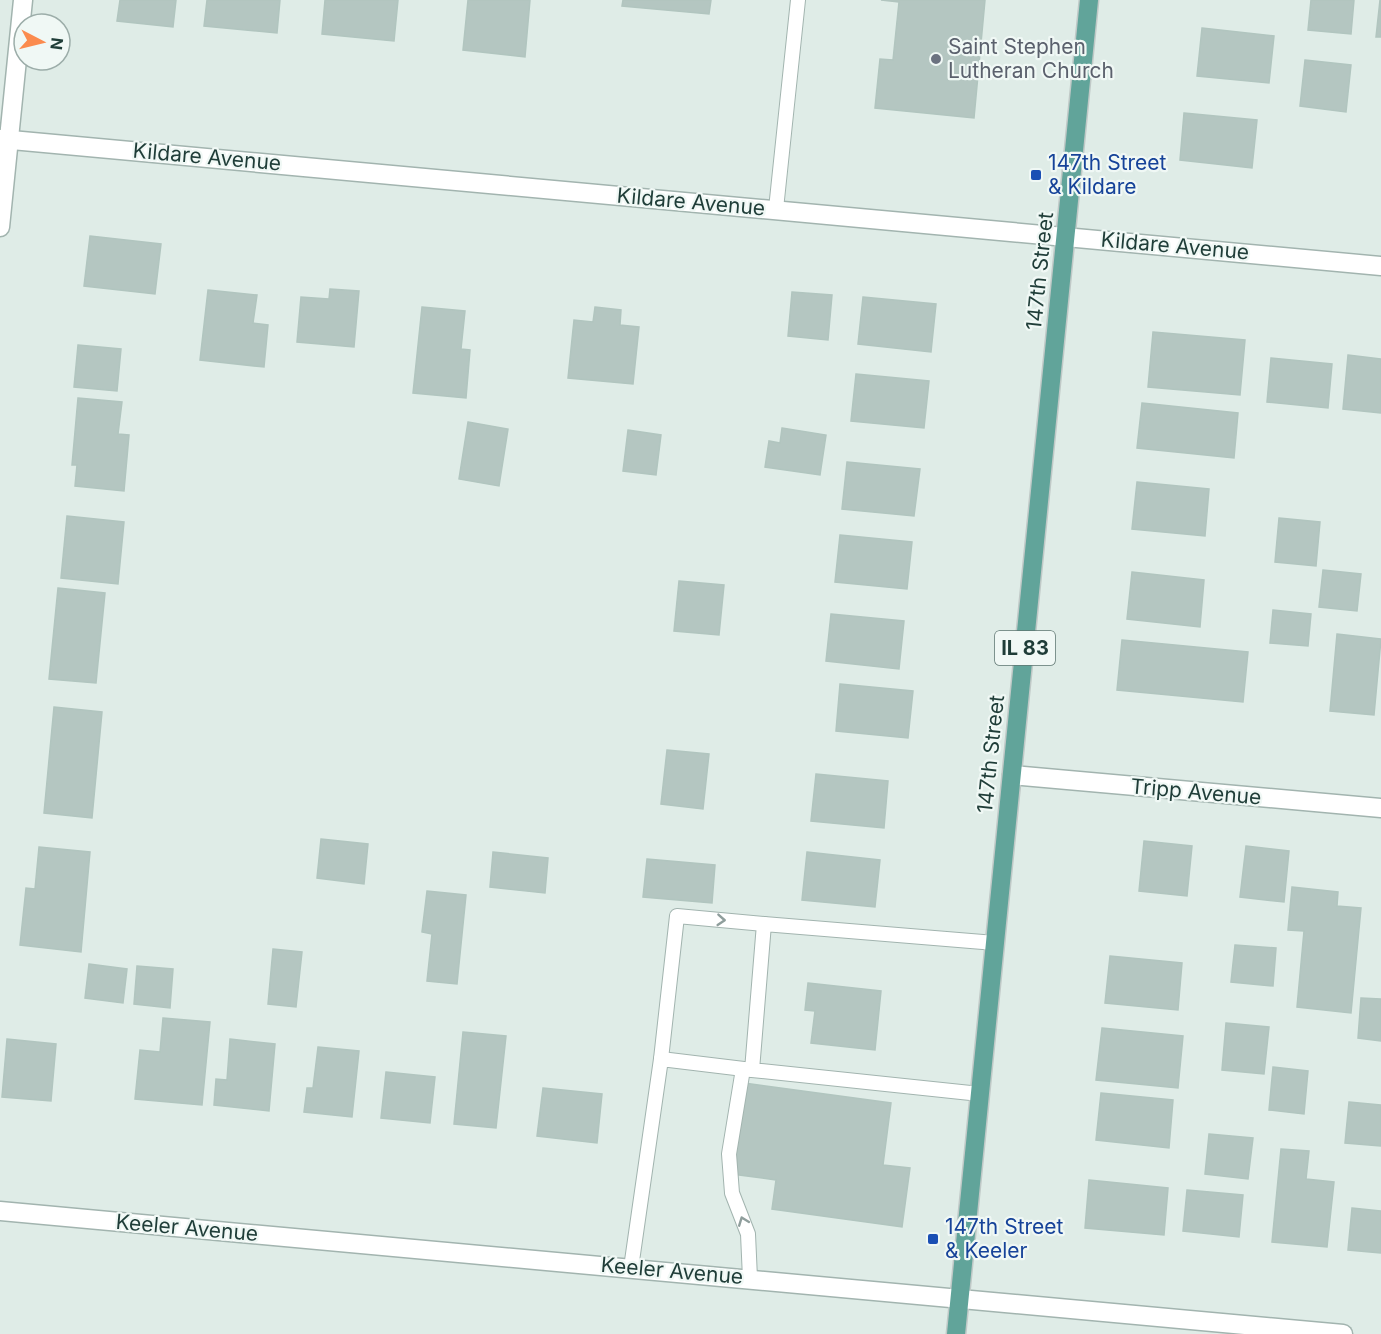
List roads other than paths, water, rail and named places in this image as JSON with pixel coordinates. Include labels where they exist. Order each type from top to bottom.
[{"type":"main road","name":"147th Street","points":[[956,1334],[1089,0]]},
{"type":"street","points":[[0,227],[4,139],[23,0]]},
{"type":"street","name":"Kildare Avenue","points":[[4,139],[1381,266]]},
{"type":"street","name":"Tripp Avenue","points":[[1012,775],[1381,808]]},
{"type":"street","name":"Keeler Avenue","points":[[0,1211],[960,1297],[1343,1334]]},
{"type":"lane","points":[[776,209],[798,0]]},
{"type":"lane","points":[[631,1268],[661,1059],[677,916],[995,943]]},
{"type":"lane","points":[[750,1278],[748,1234],[732,1193],[729,1154],[747,1070],[764,924]]},
{"type":"lane","points":[[661,1059],[980,1094]]},
{"type":"place","name":"Saint Stephen Lutheran Church","points":[[936,59]]},
{"type":"place","name":"147th Street & Kildare","points":[[1036,175]]},
{"type":"place","name":"147th Street & Keeler","points":[[933,1239]]}]
